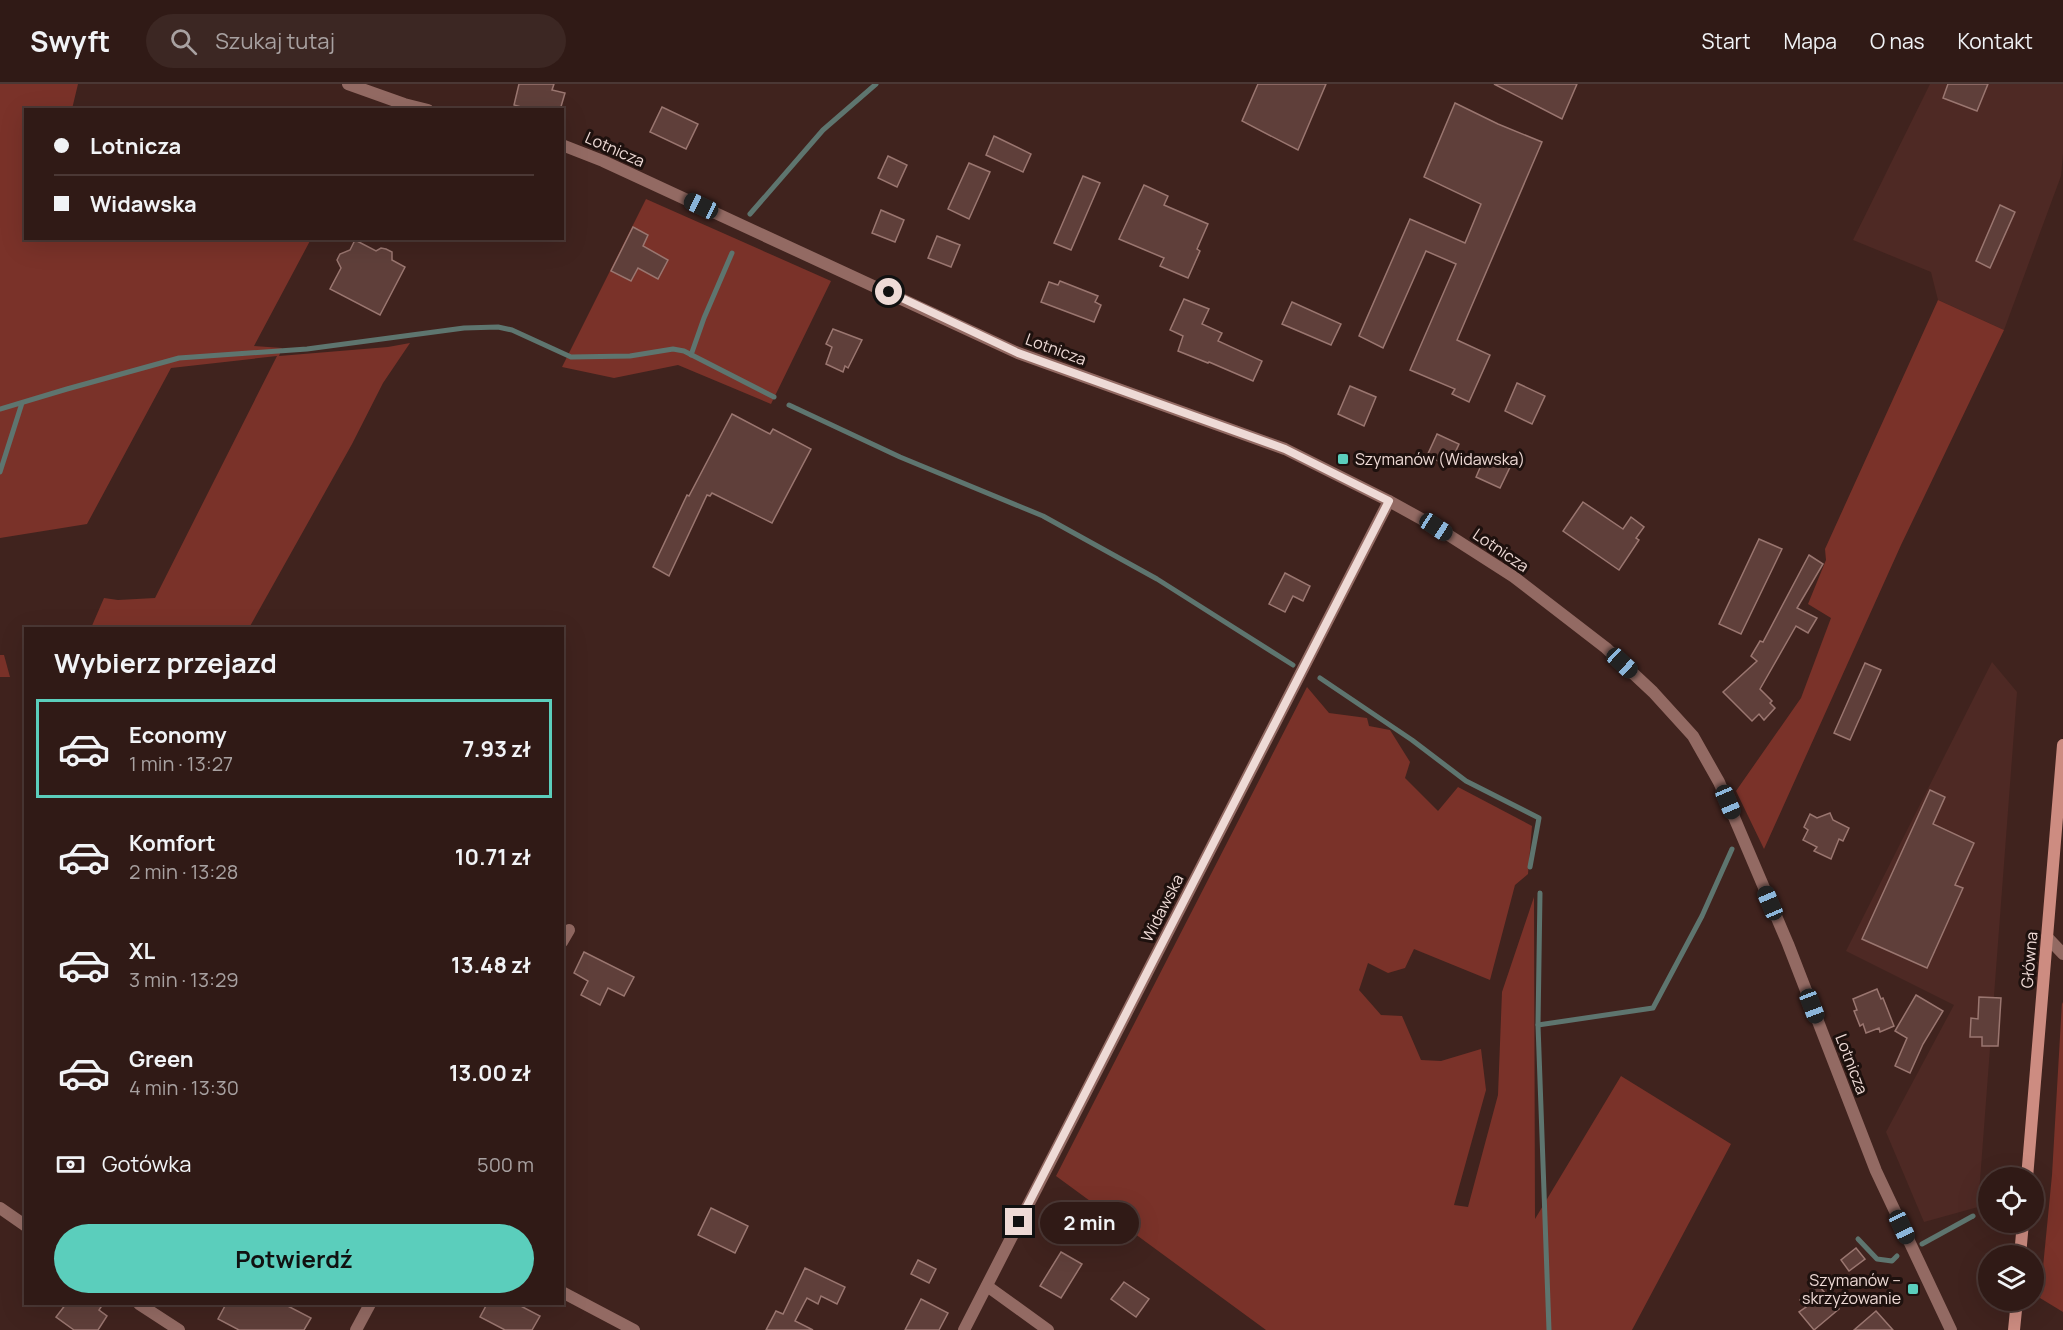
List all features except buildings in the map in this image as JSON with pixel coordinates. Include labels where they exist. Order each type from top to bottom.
[{"type":"main road","name":"Główna","points":[[2028,1167],[2063,746]]},
{"type":"main road","points":[[2014,1330],[2016,1311]]},
{"type":"street","points":[[348,84],[420,108]]},
{"type":"street","name":"Lotnicza","points":[[564,146],[603,160],[1018,353],[1285,449],[1436,527],[1514,577],[1606,648],[1653,692],[1693,736],[1719,782],[1788,944],[1876,1171],[1951,1330]]},
{"type":"street","name":"Widawska","points":[[964,1330],[1389,501]]},
{"type":"street","points":[[564,939],[569,930]]},
{"type":"street","points":[[2047,937],[2063,954]]},
{"type":"street","points":[[0,1208],[24,1225]]},
{"type":"street","points":[[987,1286],[1048,1330]]},
{"type":"street","points":[[564,1293],[634,1330]]},
{"type":"street","points":[[356,1330],[369,1305]]},
{"type":"street","points":[[152,1307],[174,1329]]},
{"type":"shaded area","points":[[0,84],[78,84],[72,108],[24,108],[24,240],[310,240],[254,346],[282,348],[279,356],[388,347],[410,343],[383,383],[352,444],[250,627],[91,627],[104,598],[118,600],[155,598],[277,356],[171,368],[87,524],[0,538]]},
{"type":"shaded area","points":[[1930,84],[2063,84],[2061,176],[2004,330],[1938,300],[1931,272],[1853,240]]},
{"type":"shaded area","points":[[646,199],[831,281],[771,404],[678,365],[614,378],[562,367]]},
{"type":"shaded area","points":[[1938,300],[2004,330],[1901,545],[1764,849],[1736,791],[1801,698],[1831,618],[1808,604],[1826,560],[1825,549]]},
{"type":"shaded area","points":[[0,655],[4,655],[10,677],[0,677]]},
{"type":"shaded area","points":[[1992,662],[2017,692],[1981,1167],[1978,1167],[1978,1207],[1924,1222],[1886,1132],[1954,1005],[1846,951]]},
{"type":"shaded area","points":[[1307,687],[1329,713],[1367,718],[1369,726],[1390,730],[1410,762],[1405,778],[1438,811],[1458,787],[1532,826],[1528,874],[1515,885],[1490,980],[1414,949],[1405,968],[1388,973],[1368,963],[1359,990],[1381,1015],[1402,1016],[1421,1060],[1441,1061],[1481,1049],[1486,1090],[1454,1205],[1468,1207],[1498,1095],[1502,992],[1534,897],[1535,1219],[1621,1076],[1731,1144],[1632,1330],[1266,1330],[1056,1176]]},
{"type":"shaded area","points":[[2062,1002],[2063,1312],[2044,1300],[2044,1257],[2052,1175]]},
{"type":"waterway","points":[[750,214],[823,130],[876,84]]},
{"type":"waterway","points":[[691,355],[732,253]]},
{"type":"waterway","points":[[0,409],[179,358],[307,349],[464,328],[498,327],[512,330],[571,357],[630,356],[673,349],[684,351],[774,397]]},
{"type":"waterway","points":[[0,472],[22,403]]},
{"type":"waterway","points":[[789,405],[900,457],[1043,516],[1157,579],[1293,665]]},
{"type":"waterway","points":[[1320,678],[1412,740],[1466,781],[1539,818],[1530,867]]},
{"type":"waterway","points":[[1538,1025],[1653,1008],[1702,916],[1732,849]]},
{"type":"waterway","points":[[1540,893],[1538,1025],[1549,1330]]},
{"type":"waterway","points":[[1922,1244],[1973,1216]]},
{"type":"waterway","points":[[1858,1239],[1877,1259],[1892,1261],[1897,1256]]},
{"type":"place","name":"Szymanów (Widawska)","points":[[1343,459]]},
{"type":"place","name":"Szymanów – skrzyżowanie","points":[[1913,1289]]},
{"type":"route","points":[[889,292],[1018,353],[1285,449],[1389,501],[1019,1222]]}]
